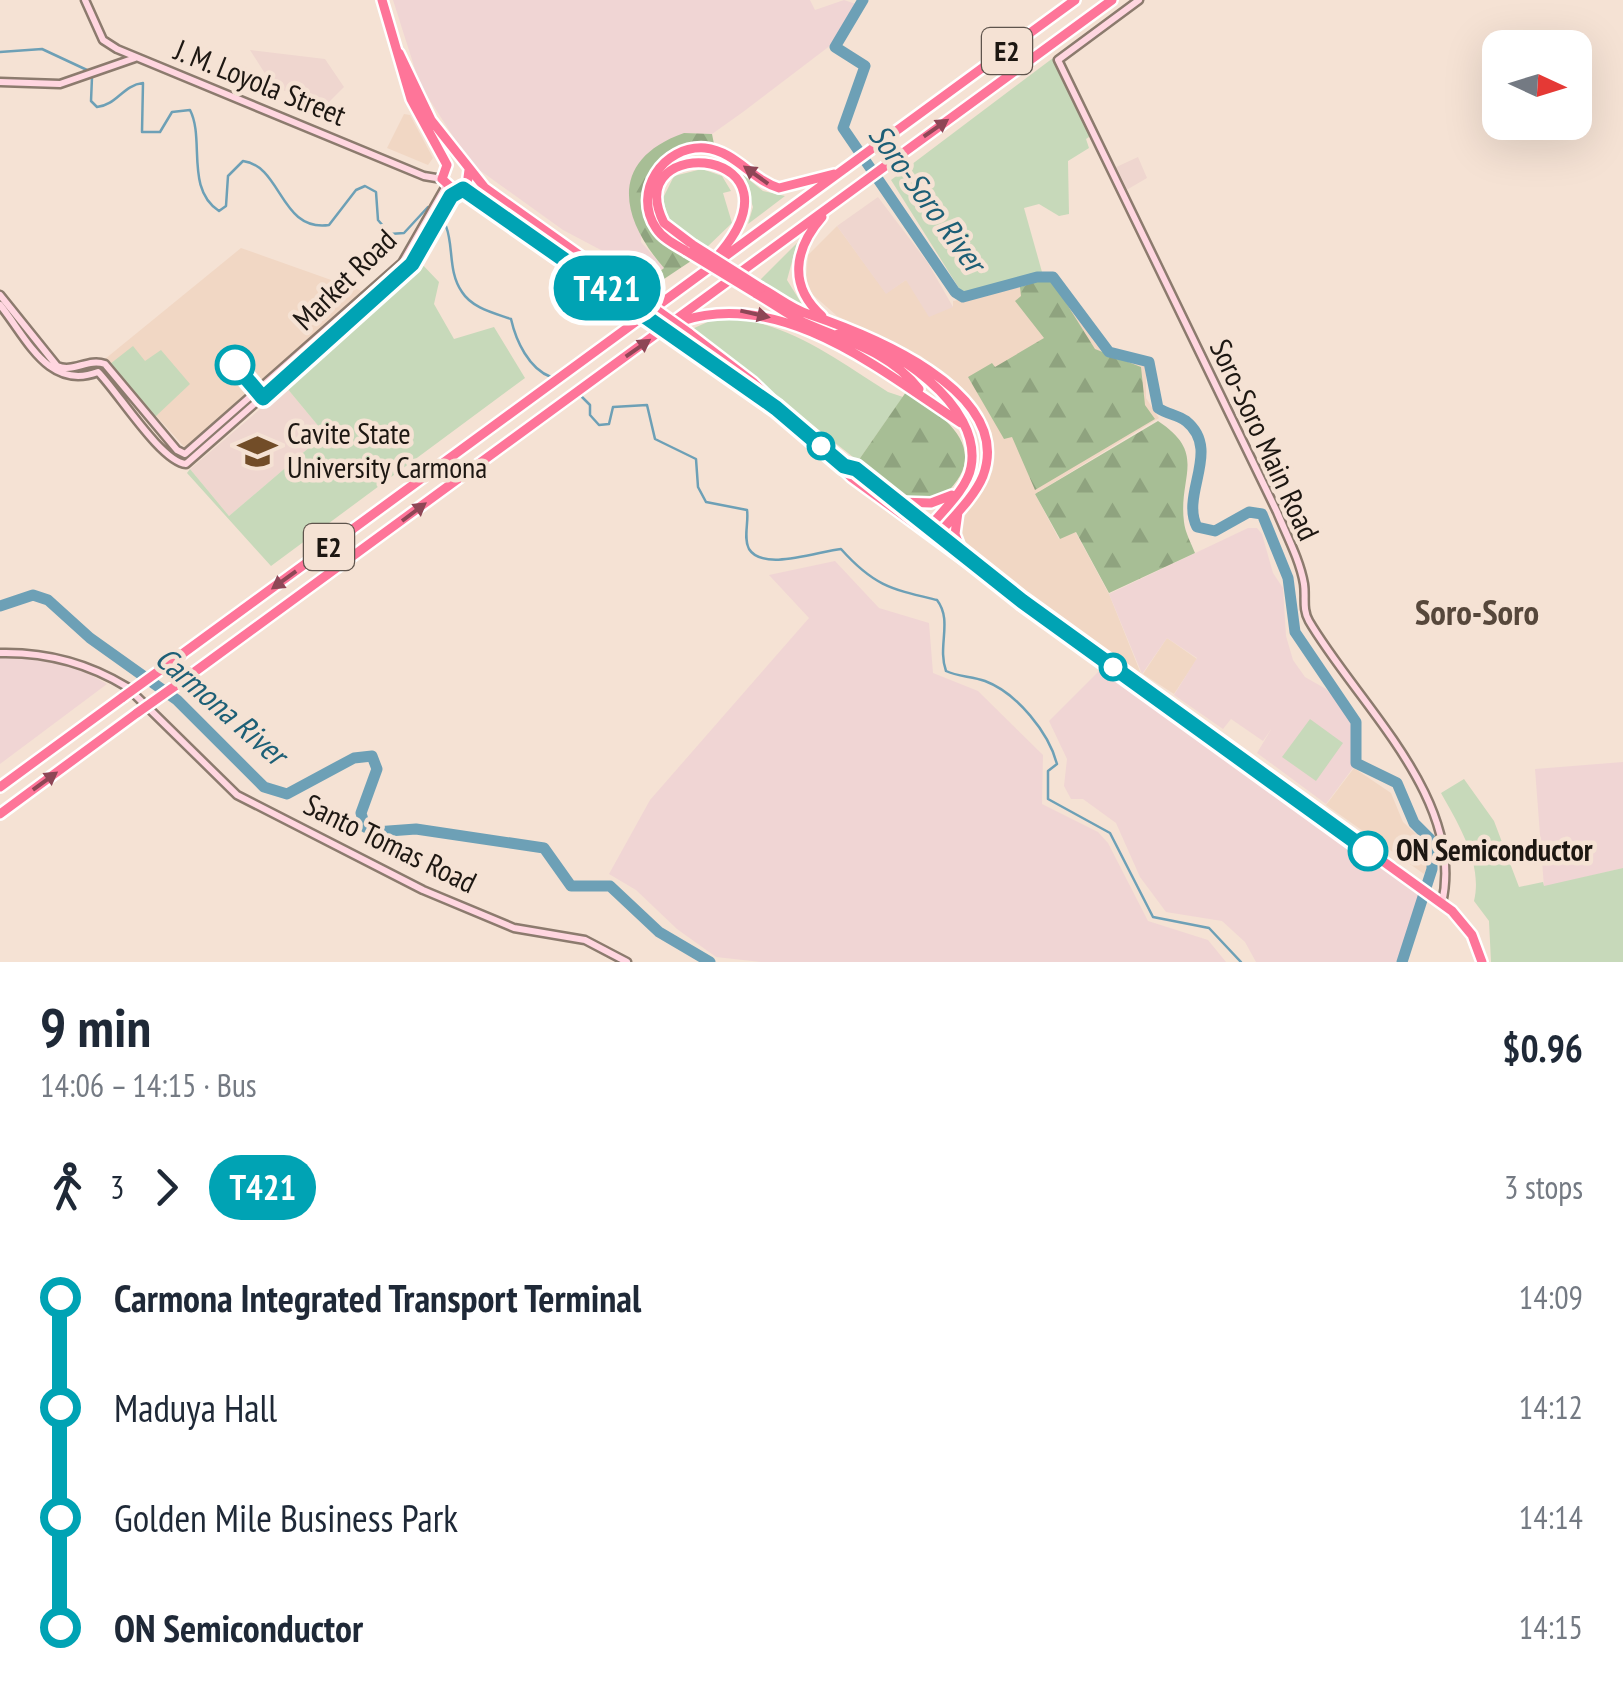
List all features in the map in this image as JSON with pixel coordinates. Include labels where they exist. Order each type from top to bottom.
[{"type":"highway","points":[[382,0],[411,100],[447,166],[444,182],[633,300]]},
{"type":"highway","name":"E2","points":[[0,787],[1075,0]]},
{"type":"highway","name":"E2","points":[[0,814],[1112,0]]},
{"type":"highway","points":[[398,52],[431,120],[486,188],[776,408],[844,466],[851,477],[962,552],[1022,601]]},
{"type":"highway","points":[[846,170],[796,187],[779,188],[716,150],[696,148],[677,153],[654,174],[648,204],[658,230],[803,322],[874,343],[911,365],[940,393],[970,441],[971,468],[927,529]]},
{"type":"highway","points":[[690,248],[664,224],[658,192],[672,170],[692,162],[709,162],[724,168],[738,182],[744,212],[730,243],[698,278]]},
{"type":"highway","points":[[447,166],[465,165]]},
{"type":"highway","points":[[460,190],[470,179],[465,165]]},
{"type":"highway","points":[[824,318],[803,295],[797,270],[807,238],[834,204]]},
{"type":"highway","points":[[758,290],[807,314],[880,339],[932,372],[972,415],[986,458],[981,480],[937,536]]},
{"type":"highway","points":[[674,323],[718,311],[764,316],[861,356],[961,424]]},
{"type":"highway","points":[[838,334],[903,371],[931,403]]},
{"type":"highway","points":[[844,466],[856,469],[927,529]]},
{"type":"highway","points":[[898,502],[937,502],[958,491]]},
{"type":"highway","points":[[959,509],[956,534],[962,552]]},
{"type":"highway","points":[[937,536],[1440,901],[1469,929],[1482,962]]},
{"type":"street","name":"J. M. Loyola Street","points":[[85,0],[103,40],[136,58],[444,182]]},
{"type":"street","name":"Soro-Soro Main Road","points":[[1139,0],[1058,60],[1277,512],[1302,578],[1307,618],[1386,730],[1439,826],[1446,860],[1440,901]]},
{"type":"street","points":[[0,82],[50,85],[136,58]]},
{"type":"street","name":"Market Road","points":[[444,182],[445,200]]},
{"type":"street","name":"Market Road","points":[[260,394],[408,269],[445,200],[460,190]]},
{"type":"street","points":[[0,295],[58,366],[68,368],[92,361],[105,364],[182,454],[260,394]]},
{"type":"street","points":[[0,304],[57,372],[74,379],[100,374],[181,464],[190,461],[260,394]]},
{"type":"street","name":"Santo Tomas Road","points":[[0,653],[55,656],[109,676],[126,687],[237,794],[423,890],[514,928],[585,940],[627,962]]},
{"type":"shaded area","points":[[393,0],[810,0],[815,10],[844,0],[856,4],[831,45],[743,112],[712,134],[684,133],[644,159],[641,242],[664,268],[652,277],[563,230],[471,164],[420,85]]},
{"type":"shaded area","points":[[250,50],[325,59],[344,87],[320,111],[271,83]]},
{"type":"shaded area","points":[[404,114],[410,115],[433,158],[428,165],[387,148]]},
{"type":"shaded area","points":[[1138,157],[1147,178],[1123,192],[1112,169]]},
{"type":"shaded area","points":[[878,197],[928,263],[953,307],[929,317],[906,280],[886,294],[837,226]]},
{"type":"shaded area","points":[[837,226],[886,293],[906,280],[953,307],[953,301],[1054,280],[1103,351],[1146,367],[1146,398],[1159,418],[1035,494],[1059,539],[1075,531],[1109,594],[1141,674],[1065,622],[966,544],[960,524],[993,470],[994,452],[987,431],[974,409],[921,356],[837,316],[812,294],[806,279],[808,255]]},
{"type":"shaded area","points":[[241,248],[365,292],[187,450],[105,359]]},
{"type":"shaded area","name":"Cavite State University Carmona","points":[[286,387],[325,434],[229,516],[190,469]]},
{"type":"shaded area","points":[[1248,528],[1257,528],[1262,534],[1273,573],[1283,588],[1286,636],[1293,660],[1305,677],[1326,689],[1352,720],[1353,768],[1326,804],[1257,753],[1272,728],[1263,741],[1231,719],[1223,729],[1174,695],[1197,658],[1167,638],[1142,674],[1109,594]]},
{"type":"shaded area","points":[[835,561],[879,608],[929,623],[933,673],[978,691],[1043,755],[1042,804],[1098,832],[1108,843],[1148,921],[1208,940],[1226,962],[761,962],[716,957],[677,929],[636,890],[609,874],[650,800],[809,618],[769,575]]},
{"type":"shaded area","points":[[1167,638],[1197,659],[1174,694],[1143,674]]},
{"type":"shaded area","points":[[0,658],[34,658],[82,670],[107,684],[0,764]]},
{"type":"shaded area","points":[[1101,669],[1418,893],[1418,909],[1396,962],[1256,962],[1245,942],[1222,921],[1166,912],[1140,877],[1116,823],[1083,799],[1071,799],[1064,786],[1067,759],[1049,721]]},
{"type":"shaded area","points":[[1623,762],[1623,868],[1544,887],[1535,769]]},
{"type":"shaded area","points":[[1354,768],[1391,793],[1403,822],[1428,845],[1430,861],[1424,874],[1326,805]]},
{"type":"green space","points":[[1053,58],[1092,135],[1086,139],[1089,148],[1068,161],[1069,214],[1059,216],[1039,204],[1024,208],[1042,272],[962,293],[891,180]]},
{"type":"green space","points":[[684,133],[712,134],[714,144],[680,148],[665,157],[646,183],[643,199],[645,216],[654,232],[694,259],[643,293],[634,287],[646,274],[653,277],[664,268],[638,230],[631,210],[633,174],[643,158]]},
{"type":"green space","points":[[702,169],[722,176],[731,191],[723,193],[732,223],[705,249],[668,220],[663,198],[674,176]]},
{"type":"green space","points":[[742,174],[763,191],[785,196],[748,224],[753,207]]},
{"type":"green space","points":[[797,243],[787,280],[805,309],[758,282]]},
{"type":"green space","points":[[419,261],[439,282],[434,304],[454,339],[494,327],[525,378],[271,566],[187,473],[190,469],[229,516],[325,434],[286,387]]},
{"type":"green space","points":[[1051,281],[1058,290],[1095,349],[1141,367],[1145,405],[1155,419],[1035,490],[1012,437],[1004,439],[968,377],[992,363],[995,367],[1044,338],[1015,301],[1021,296],[1020,287]]},
{"type":"green space","points":[[721,316],[789,333],[903,397],[858,461],[692,329]]},
{"type":"green space","points":[[133,346],[145,361],[161,350],[190,384],[155,417],[110,364]]},
{"type":"green space","points":[[906,392],[949,424],[964,450],[958,480],[943,496],[902,496],[858,461]]},
{"type":"green space","points":[[1158,421],[1173,433],[1187,455],[1184,522],[1195,553],[1109,593],[1076,532],[1060,539],[1035,494]]},
{"type":"green space","points":[[1310,719],[1343,743],[1316,781],[1282,757]]},
{"type":"green space","points":[[1464,779],[1494,821],[1519,887],[1543,882],[1544,886],[1623,868],[1623,962],[1491,962],[1489,921],[1474,901],[1472,859],[1441,793]]},
{"type":"waterway","name":"Soro-Soro River","points":[[863,0],[835,47],[865,66],[843,128],[955,292],[963,297],[1037,277],[1053,277],[1109,352],[1149,362],[1158,408],[1183,419],[1196,433],[1201,445],[1193,501],[1197,527],[1215,531],[1249,512],[1262,514],[1288,578],[1295,632],[1356,722],[1356,763],[1397,783],[1414,823],[1432,841],[1432,869],[1402,962]]},
{"type":"waterway","points":[[0,52],[42,49],[87,70]]},
{"type":"waterway","points":[[92,77],[91,101],[97,107],[143,83],[142,132],[160,132],[172,112],[190,110],[202,190],[219,211],[226,206],[228,176],[243,161],[256,165],[300,219],[313,224],[329,225],[356,190],[365,186],[376,192],[378,220],[390,234],[404,233],[428,207],[445,224],[456,281],[466,298],[511,319],[525,353],[536,368],[551,377]]},
{"type":"waterway","points":[[579,394],[590,405],[590,415],[599,425],[609,424],[613,407],[647,405],[655,439],[696,459],[698,487],[706,502],[747,510],[747,545],[756,556],[778,560],[841,549],[863,571],[884,584],[937,600],[944,616],[946,671],[985,681],[1009,695],[1030,715],[1047,740],[1057,764],[1048,771],[1048,799],[1110,833],[1153,917],[1209,928],[1241,962]]},
{"type":"waterway","name":"Carmona River","points":[[0,606],[33,595],[48,600],[90,638],[177,700],[264,787],[287,794],[354,758],[372,756],[377,769],[361,813],[365,827],[375,832],[416,829],[544,848],[571,886],[610,886],[659,932],[710,962]]},
{"type":"bus line","name":"T421","points":[[235,365],[263,398],[408,269],[451,196],[463,189],[776,408],[844,466],[856,469],[1011,588],[1022,601],[1368,851]]},
{"type":"place","name":"Cavite State University Carmona","points":[[257,451]]},
{"type":"place","name":"ON Semiconductor","points":[[1368,851]]},
{"type":"district","name":"Soro-Soro","points":[[1477,613]]}]
